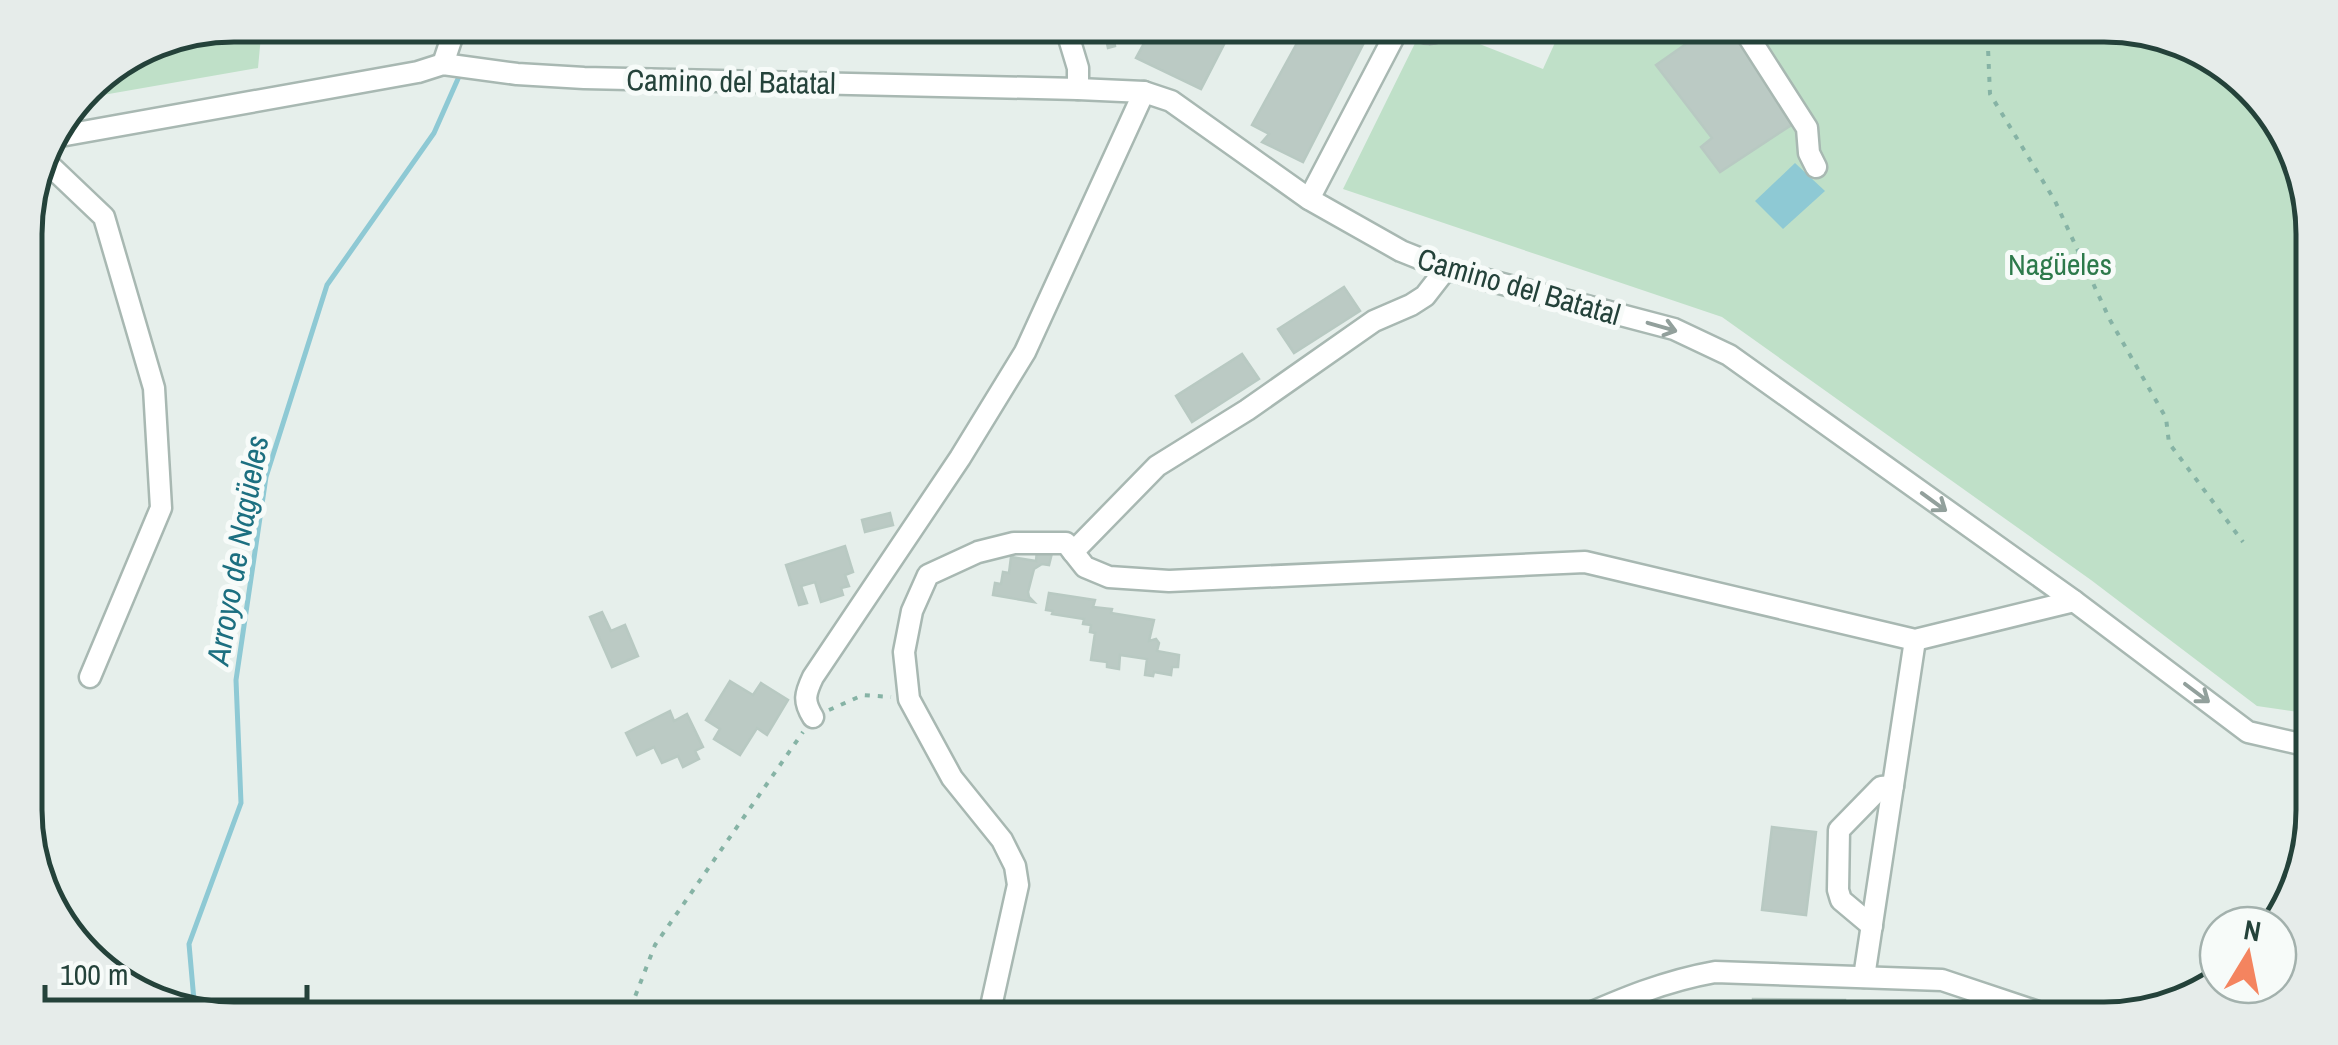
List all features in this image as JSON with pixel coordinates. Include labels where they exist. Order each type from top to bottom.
[{"type":"street","points":[[71,134],[418,72],[443,64],[450,42]]},
{"type":"street","points":[[1070,42],[1078,68],[1078,88]]},
{"type":"street","points":[[1309,199],[1391,42]]},
{"type":"street","points":[[1752,42],[1807,128],[1809,153],[1816,167]]},
{"type":"street","name":"Camino del Batatal","points":[[443,64],[584,78],[1078,88],[1144,92],[1170,101],[1309,199],[1401,252],[1446,269],[1674,330],[1729,355],[2074,601],[2248,732],[2296,743]]},
{"type":"street","points":[[814,718],[804,696],[812,676],[960,458],[1024,352],[1144,92]]},
{"type":"street","points":[[54,169],[104,216],[154,388],[162,508],[90,677]]},
{"type":"street","points":[[1073,552],[1158,466],[1248,410],[1374,321],[1426,296],[1446,269]]},
{"type":"street","points":[[992,1002],[1018,885],[1015,866],[1002,840],[952,778],[909,698],[904,652],[912,611],[928,574],[978,552],[1014,543],[1066,543],[1086,567],[1109,577],[1170,582],[1585,562],[1915,640],[2074,601]]},
{"type":"street","points":[[1864,977],[1915,640]]},
{"type":"street","points":[[1872,926],[1841,900],[1839,830],[1881,787],[1893,786]]},
{"type":"street","points":[[1615,1002],[1647,988],[1715,972],[1942,980],[1989,1002]]},
{"type":"path","points":[[1988,42],[1990,94],[2055,201],[2110,320],[2166,418],[2168,444],[2243,542]]},
{"type":"path","points":[[633,1002],[655,945],[814,718],[863,696],[909,698]]},
{"type":"green space","points":[[260,42],[258,68],[103,95],[150,62],[209,44]]},
{"type":"green space","name":"Nagüeles","points":[[1416,42],[1474,42],[1543,69],[1555,42],[2104,42],[2141,46],[2200,68],[2239,99],[2270,139],[2281,161],[2294,209],[2296,712],[2257,706],[2091,580],[1722,317],[1343,189]]},
{"type":"water","points":[[1795,163],[1825,191],[1783,229],[1755,201]]},
{"type":"building","points":[[1145,42],[1225,42],[1201,89],[1136,58]]},
{"type":"building","points":[[1298,42],[1364,42],[1303,162],[1262,142],[1269,134],[1252,125]]},
{"type":"building","points":[[1689,42],[1747,42],[1796,122],[1720,172],[1701,147],[1712,138],[1656,65]]},
{"type":"building","points":[[1344,287],[1360,311],[1294,353],[1278,329]]},
{"type":"building","points":[[1242,354],[1259,379],[1192,422],[1176,396]]},
{"type":"building","points":[[890,513],[893,525],[865,532],[862,520]]},
{"type":"building","points":[[845,546],[853,572],[845,575],[849,586],[841,588],[843,595],[821,602],[815,582],[801,586],[807,603],[799,605],[786,565]]},
{"type":"building","points":[[1037,550],[1052,553],[1049,565],[1034,569],[1028,592],[1034,602],[993,595],[1003,572],[1009,573],[1011,557],[1036,561]]},
{"type":"building","points":[[1049,593],[1095,600],[1093,607],[1154,620],[1149,641],[1156,639],[1157,651],[1179,655],[1178,667],[1172,667],[1171,675],[1154,672],[1153,676],[1145,675],[1147,659],[1120,655],[1119,669],[1091,660],[1095,633],[1090,632],[1091,625],[1083,624],[1084,619],[1046,610]]},
{"type":"building","points":[[602,612],[611,631],[625,625],[638,656],[612,667],[590,617]]},
{"type":"building","points":[[730,681],[753,695],[761,683],[788,700],[767,735],[757,728],[740,755],[714,739],[720,729],[706,720]]},
{"type":"building","points":[[670,711],[674,721],[687,714],[703,747],[695,751],[699,759],[683,767],[678,756],[662,763],[654,747],[637,755],[626,733]]},
{"type":"building","points":[[1772,827],[1816,832],[1806,915],[1762,910]]},
{"type":"building","points":[[1753,999],[1845,1000],[1845,1002],[1753,1002]]},
{"type":"waterway","name":"Arroyo de Nagüeles","points":[[194,998],[189,944],[241,803],[236,680],[266,477],[327,285],[434,133],[461,72]]}]
